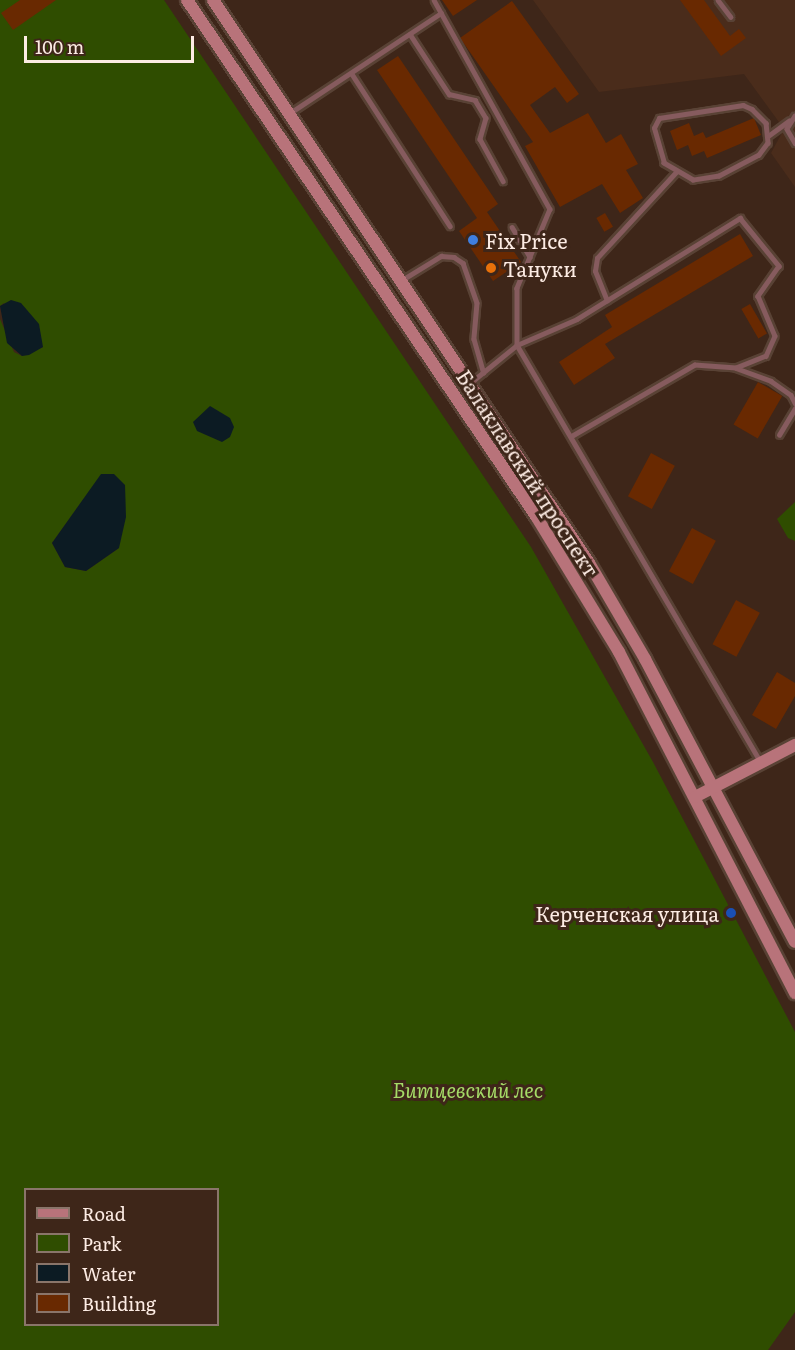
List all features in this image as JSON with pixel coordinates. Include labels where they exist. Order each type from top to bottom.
[{"type":"main road","name":"Балаклавский проспект","points":[[187,0],[536,516],[619,651],[795,993]]},
{"type":"main road","name":"Балаклавский проспект","points":[[213,0],[589,563],[715,786],[795,942]]},
{"type":"main road","points":[[696,797],[795,745]]},
{"type":"lane","points":[[434,0],[550,209],[518,288],[517,345],[761,762]]},
{"type":"lane","points":[[718,0],[731,17]]},
{"type":"lane","points":[[290,113],[441,13]]},
{"type":"lane","points":[[410,34],[449,94],[476,100],[486,118],[480,140],[503,181]]},
{"type":"lane","points":[[352,74],[450,226]]},
{"type":"lane","points":[[768,136],[760,115],[743,105],[659,117],[654,128],[662,158],[677,171],[693,180],[719,176],[759,155],[768,136],[793,118]]},
{"type":"lane","points":[[793,118],[787,129],[795,143]]},
{"type":"lane","points":[[607,301],[595,271],[597,258],[677,171]]},
{"type":"lane","points":[[470,383],[517,345],[577,319],[740,218],[779,266],[758,296],[775,336],[766,356],[736,368]]},
{"type":"lane","points":[[512,227],[530,258]]},
{"type":"lane","points":[[402,280],[441,256],[454,257],[463,263],[477,303],[474,339],[484,373]]},
{"type":"lane","points":[[571,437],[695,365],[736,368],[771,381],[793,394],[795,403]]},
{"type":"lane","points":[[779,435],[795,408]]},
{"type":"shaded area","points":[[533,0],[795,0],[795,187],[771,153],[784,129],[744,74],[599,92]]},
{"type":"green space","name":"Битцевский лес","points":[[0,0],[164,0],[531,547],[653,762],[795,1032],[795,1312],[768,1350],[0,1350],[0,319],[14,352],[22,356],[43,347],[4,303],[0,306]],"holes":[[[101,475],[119,548],[86,571],[65,567],[52,543]]]},
{"type":"green space","points":[[795,502],[795,541],[788,538],[777,519]]},
{"type":"water","points":[[11,300],[21,303],[39,324],[43,347],[29,355],[22,356],[7,343],[0,306]]},
{"type":"water","points":[[210,406],[230,418],[234,427],[230,437],[222,442],[197,431],[193,422]]},
{"type":"water","points":[[101,474],[114,474],[125,485],[126,517],[119,548],[86,571],[65,567],[52,543]]},
{"type":"building","points":[[20,0],[56,0],[13,30],[1,13]]},
{"type":"building","points":[[442,0],[477,0],[453,16]]},
{"type":"building","points":[[680,0],[704,0],[730,36],[739,29],[746,38],[721,56]]},
{"type":"building","points":[[512,1],[579,94],[567,103],[555,87],[530,105],[550,133],[588,113],[606,143],[621,134],[638,164],[626,170],[643,198],[620,213],[602,184],[560,207],[525,146],[533,142],[460,38]]},
{"type":"building","points":[[398,56],[498,204],[487,212],[521,262],[493,281],[459,231],[477,218],[377,70]]},
{"type":"building","points":[[754,118],[761,135],[707,158],[704,151],[692,156],[688,145],[677,150],[670,131],[689,123],[694,136],[703,132],[706,138]]},
{"type":"building","points":[[605,213],[613,227],[604,232],[596,218]]},
{"type":"building","points":[[740,234],[753,256],[605,344],[615,358],[574,385],[559,362],[612,327],[605,315]]},
{"type":"building","points":[[750,304],[767,333],[758,338],[741,309]]},
{"type":"building","points":[[758,382],[782,396],[758,438],[734,424]]},
{"type":"building","points":[[651,453],[675,466],[652,509],[628,496]]},
{"type":"building","points":[[692,528],[716,541],[693,584],[669,571]]},
{"type":"building","points":[[736,600],[760,613],[736,657],[713,644]]},
{"type":"building","points":[[777,672],[795,683],[795,696],[776,729],[752,715]]},
{"type":"place","name":"Fix Price","points":[[473,240]]},
{"type":"place","name":"Тануки","points":[[491,268]]},
{"type":"place","name":"Керченская улица","points":[[731,913]]}]
